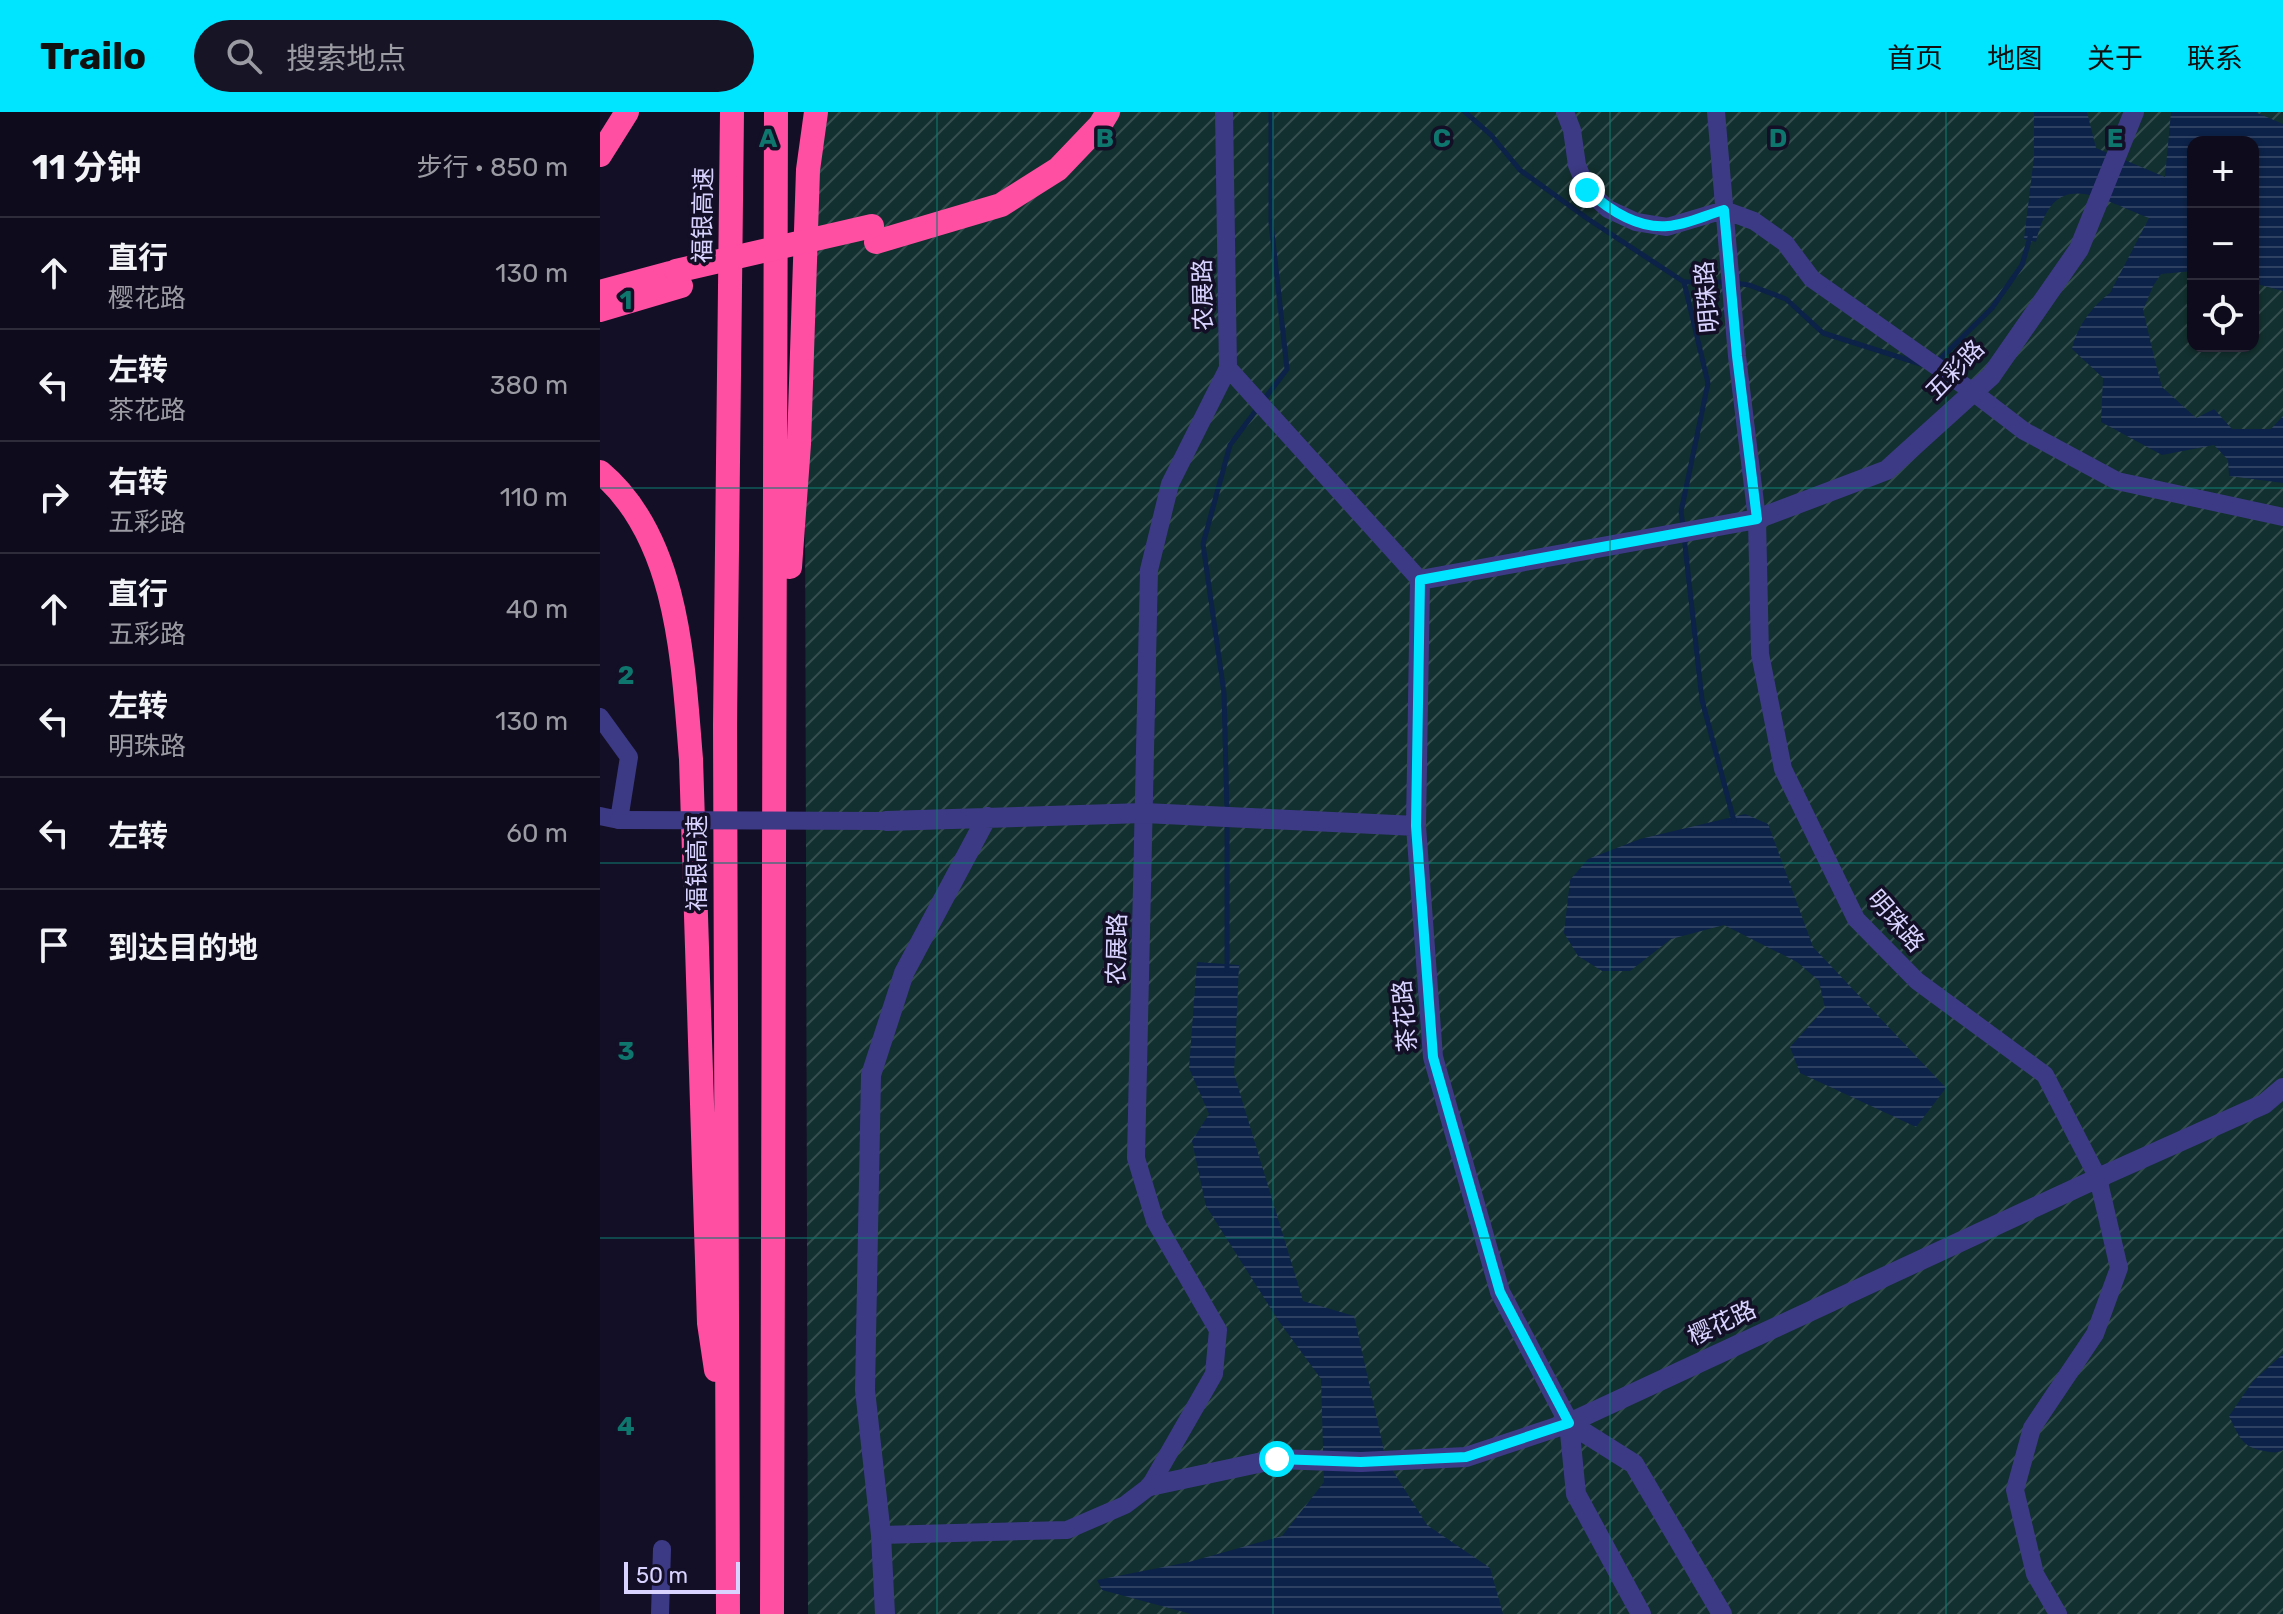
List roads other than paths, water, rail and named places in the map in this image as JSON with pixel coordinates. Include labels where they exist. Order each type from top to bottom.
[{"type":"highway","points":[[600,155],[627,112]]},
{"type":"highway","name":"福银高速","points":[[728,1614],[725,725],[732,112]]},
{"type":"highway","points":[[772,1614],[776,112]]},
{"type":"highway","points":[[775,781],[799,444],[808,170],[816,112]]},
{"type":"highway","points":[[874,234],[995,190],[1048,157],[1089,112]]},
{"type":"highway","points":[[600,292],[678,278],[1001,205],[1058,169],[1100,125],[1108,112]]},
{"type":"highway","points":[[600,310],[678,278]]},
{"type":"highway","points":[[600,472],[635,513],[661,561],[683,666],[691,759],[709,1323],[729,1452]]},
{"type":"street","name":"农展路","points":[[881,1535],[1067,1530],[1125,1505],[1150,1486],[1214,1374],[1218,1330],[1155,1221],[1136,1158],[1149,570],[1170,484],[1228,368],[1224,112]]},
{"type":"street","points":[[1565,112],[1572,130],[1577,165],[1587,190],[1608,209],[1636,222],[1667,227],[1724,210],[1754,221],[1785,243],[1812,279],[2024,431],[2117,481],[2283,517]]},
{"type":"street","name":"明珠路","points":[[1716,112],[1731,293],[1757,519],[1760,654],[1783,769],[1856,919],[1917,981],[2045,1075],[2098,1178],[2119,1268],[2095,1334],[2032,1428],[2015,1490],[2035,1574],[2058,1614]]},
{"type":"street","name":"五彩路","points":[[1420,580],[1757,519],[1887,470],[1991,376],[2079,249],[2134,112]]},
{"type":"street","points":[[1228,368],[1420,580]]},
{"type":"street","name":"茶花路","points":[[1420,580],[1416,826],[1433,1057],[1500,1292],[1569,1423]]},
{"type":"street","points":[[600,717],[629,757],[609,818],[886,821],[1144,813],[1416,826]]},
{"type":"street","points":[[885,1614],[881,1535],[865,1390],[871,1075],[904,973],[987,817]]},
{"type":"street","name":"樱花路","points":[[1150,1486],[1277,1459],[1361,1462],[1466,1457],[1569,1423],[2264,1104],[2283,1088]]},
{"type":"street","points":[[1569,1423],[1576,1494],[1641,1614]]},
{"type":"street","points":[[1569,1423],[1634,1464],[1722,1614]]},
{"type":"street","points":[[660,1614],[662,1549]]},
{"type":"water","points":[[2034,112],[2087,112],[2096,148],[2165,177],[2171,112],[2255,112],[2283,124],[2283,291],[2259,285],[2259,136],[2187,136],[2187,272],[2161,274],[2143,310],[2162,387],[2196,418],[2214,409],[2232,429],[2271,429],[2283,416],[2283,483],[2229,476],[2228,460],[2214,445],[2162,455],[2101,422],[2103,378],[2072,349],[2086,318],[2110,293],[2149,218],[2095,197],[2066,195],[2054,203],[2044,218],[2036,242],[2024,239],[2034,157]]},
{"type":"water","points":[[1745,814],[1768,824],[1813,947],[1946,1088],[1916,1127],[1800,1073],[1790,1047],[1825,1008],[1819,981],[1797,962],[1724,925],[1671,939],[1630,971],[1602,971],[1578,956],[1564,933],[1570,880],[1588,859],[1640,839]]},
{"type":"water","points":[[1197,962],[1239,965],[1234,1074],[1303,1301],[1354,1316],[1386,1460],[1427,1525],[1490,1568],[1503,1614],[1191,1614],[1102,1590],[1097,1580],[1189,1562],[1282,1536],[1324,1482],[1321,1379],[1278,1320],[1206,1206],[1192,1141],[1209,1114],[1189,1068]]},
{"type":"water","points":[[2283,1354],[2283,1450],[2264,1451],[2245,1443],[2229,1416],[2253,1381]]},
{"type":"waterway","points":[[1227,814],[1224,693],[1203,544],[1230,445],[1287,369],[1271,223],[1271,112]]},
{"type":"waterway","points":[[1465,112],[1491,135],[1520,170],[1684,282],[1725,282]]},
{"type":"waterway","points":[[1937,362],[1992,308],[2022,265],[2031,234]]},
{"type":"waterway","points":[[1683,526],[1681,512],[1708,383],[1684,282]]},
{"type":"waterway","points":[[1735,283],[1786,299],[1823,333],[1924,365]]},
{"type":"waterway","points":[[1684,536],[1702,700],[1734,821]]},
{"type":"waterway","points":[[1227,824],[1227,970]]}]
